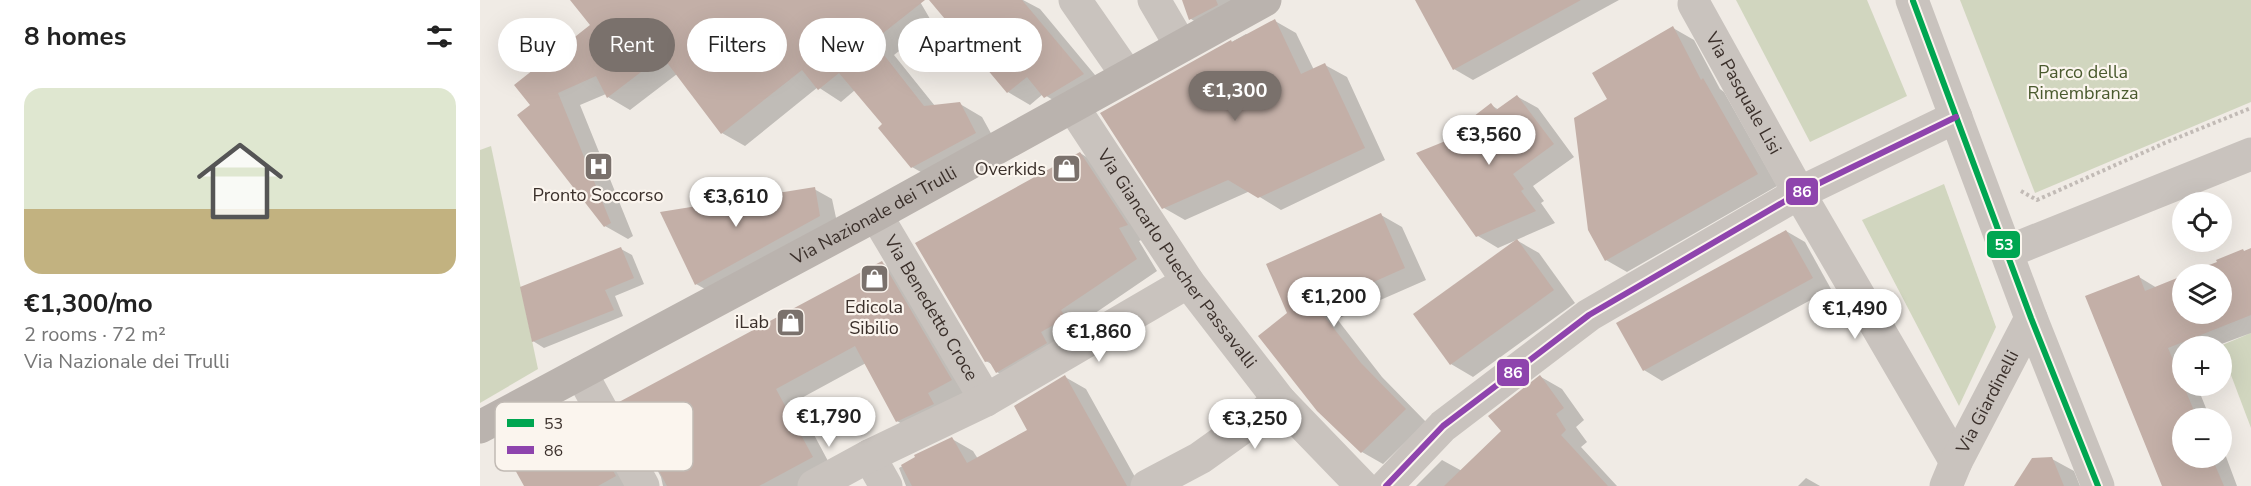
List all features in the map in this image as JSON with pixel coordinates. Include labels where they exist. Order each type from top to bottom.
[{"type":"street","points":[[1075,0],[1127,75]]},
{"type":"street","points":[[1154,0],[1181,46]]},
{"type":"street","name":"Via Nazionale dei Trulli","points":[[527,402],[876,215],[1265,0]]},
{"type":"street","points":[[1912,0],[2031,318],[2098,486]]},
{"type":"street","name":"Via Pasquale Lisi","points":[[1694,4],[1799,193],[1952,478]]},
{"type":"street","name":"Via Giancarlo Puecher Passavalli","points":[[1073,107],[1188,282],[1280,401],[1362,486]]},
{"type":"street","points":[[1386,486],[1443,426],[1589,315],[1799,193],[1956,117]]},
{"type":"street","points":[[2007,252],[2251,154]]},
{"type":"street","name":"Via Benedetto Croce","points":[[876,215],[986,400]]},
{"type":"street","points":[[813,486],[869,456],[986,400],[1188,282]]},
{"type":"street","name":"Via Giardinelli","points":[[1952,478],[2031,318]]},
{"type":"street","points":[[581,373],[597,402]]},
{"type":"street","points":[[1147,486],[1200,458],[1280,401]]},
{"type":"street","name":"Via Nazionale dei Trulli","points":[[480,427],[495,419]]},
{"type":"street","points":[[869,456],[886,486]]},
{"type":"street","points":[[635,471],[643,486]]},
{"type":"path","points":[[2018,182],[2022,193],[2037,200],[2167,142],[2251,108]]},
{"type":"green space","points":[[1736,0],[1867,0],[1907,96],[1810,142]]},
{"type":"green space","name":"Parco della Rimembranza","points":[[1960,0],[2251,0],[2251,102],[2035,193]]},
{"type":"green space","points":[[491,146],[538,369],[480,403],[480,150]]},
{"type":"green space","points":[[1944,184],[1996,327],[1959,406],[1862,220]]},
{"type":"green space","points":[[2251,333],[2251,428],[2232,378],[2232,341]]},
{"type":"building","points":[[570,0],[925,0],[902,18],[898,18],[898,21],[886,31],[886,18],[799,18],[799,72],[721,134],[674,72],[675,18],[589,18],[589,24]]},
{"type":"building","points":[[929,0],[1022,0],[1037,18],[944,18]]},
{"type":"building","points":[[1182,0],[1216,0],[1218,5],[1189,20]]},
{"type":"building","points":[[1415,0],[1581,0],[1453,70]]},
{"type":"building","points":[[1275,19],[1301,74],[1325,63],[1365,148],[1258,198],[1228,180],[1162,209],[1100,113],[1231,40],[1232,42]]},
{"type":"building","points":[[1042,24],[1084,74],[1044,98],[1027,77],[1007,93],[989,72],[1042,72]]},
{"type":"building","points":[[589,26],[589,72],[641,72],[607,98],[596,76],[558,93],[611,223],[604,227],[517,115],[530,105],[514,85],[530,72],[577,72],[577,35]]},
{"type":"building","points":[[1673,26],[1701,80],[1703,78],[1758,174],[1605,261],[1588,230],[1574,118],[1607,99],[1592,73]]},
{"type":"building","points":[[886,58],[924,106],[960,102],[976,133],[911,168],[878,128],[882,124],[839,73],[818,90],[804,72],[886,72]]},
{"type":"building","points":[[1517,95],[1554,144],[1513,174],[1524,189],[1521,191],[1536,211],[1476,237],[1416,153],[1475,129],[1469,120],[1491,103],[1496,110]]},
{"type":"building","points":[[1080,152],[1128,225],[1119,228],[1137,259],[1061,310],[1066,318],[1041,332],[1047,343],[996,373],[989,361],[985,362],[915,243]]},
{"type":"building","points":[[815,187],[820,216],[695,285],[660,212]]},
{"type":"building","points":[[1381,213],[1405,268],[1317,307],[1361,363],[1406,409],[1361,453],[1317,411],[1258,336],[1287,313],[1266,264]]},
{"type":"building","points":[[1786,230],[1813,278],[1643,371],[1616,323]]},
{"type":"building","points":[[1517,239],[1554,290],[1450,365],[1413,314]]},
{"type":"building","points":[[621,247],[634,278],[605,290],[614,310],[532,342],[520,287]]},
{"type":"building","points":[[2251,248],[2251,315],[2232,323],[2232,264],[2212,264],[2243,249],[2244,251]]},
{"type":"building","points":[[882,261],[952,380],[928,393],[934,404],[896,422],[855,346],[776,389],[813,457],[759,486],[667,486],[659,471],[693,471],[693,402],[619,402]]},
{"type":"building","points":[[2139,275],[2145,291],[2172,280],[2172,324],[2228,324],[2198,336],[2172,336],[2172,346],[2168,348],[2172,358],[2172,396],[2188,396],[2193,408],[2172,408],[2172,468],[2216,468],[2224,486],[2162,486],[2085,296]]},
{"type":"building","points":[[1065,375],[1127,486],[912,486],[901,465],[915,457],[914,455],[952,437],[967,463],[1027,430],[1014,406]]},
{"type":"building","points":[[1540,375],[1564,408],[1556,414],[1566,430],[1561,435],[1608,486],[1444,486],[1501,431],[1488,416]]},
{"type":"building","points":[[2052,457],[2064,486],[2014,486],[2032,458]]},
{"type":"building","points":[[516,471],[613,471],[616,476],[598,486],[524,486]]},
{"type":"transit line","name":"53","points":[[1913,1],[2031,318],[2098,486]]},
{"type":"transit line","name":"86","points":[[1386,486],[1443,426],[1589,315],[1799,193],[1956,117]]},
{"type":"place","name":"Pronto Soccorso","points":[[598,166]]},
{"type":"place","name":"Overkids","points":[[1067,169]]},
{"type":"place","name":"Edicola Sibilio","points":[[874,278]]},
{"type":"place","name":"iLab","points":[[790,322]]}]
